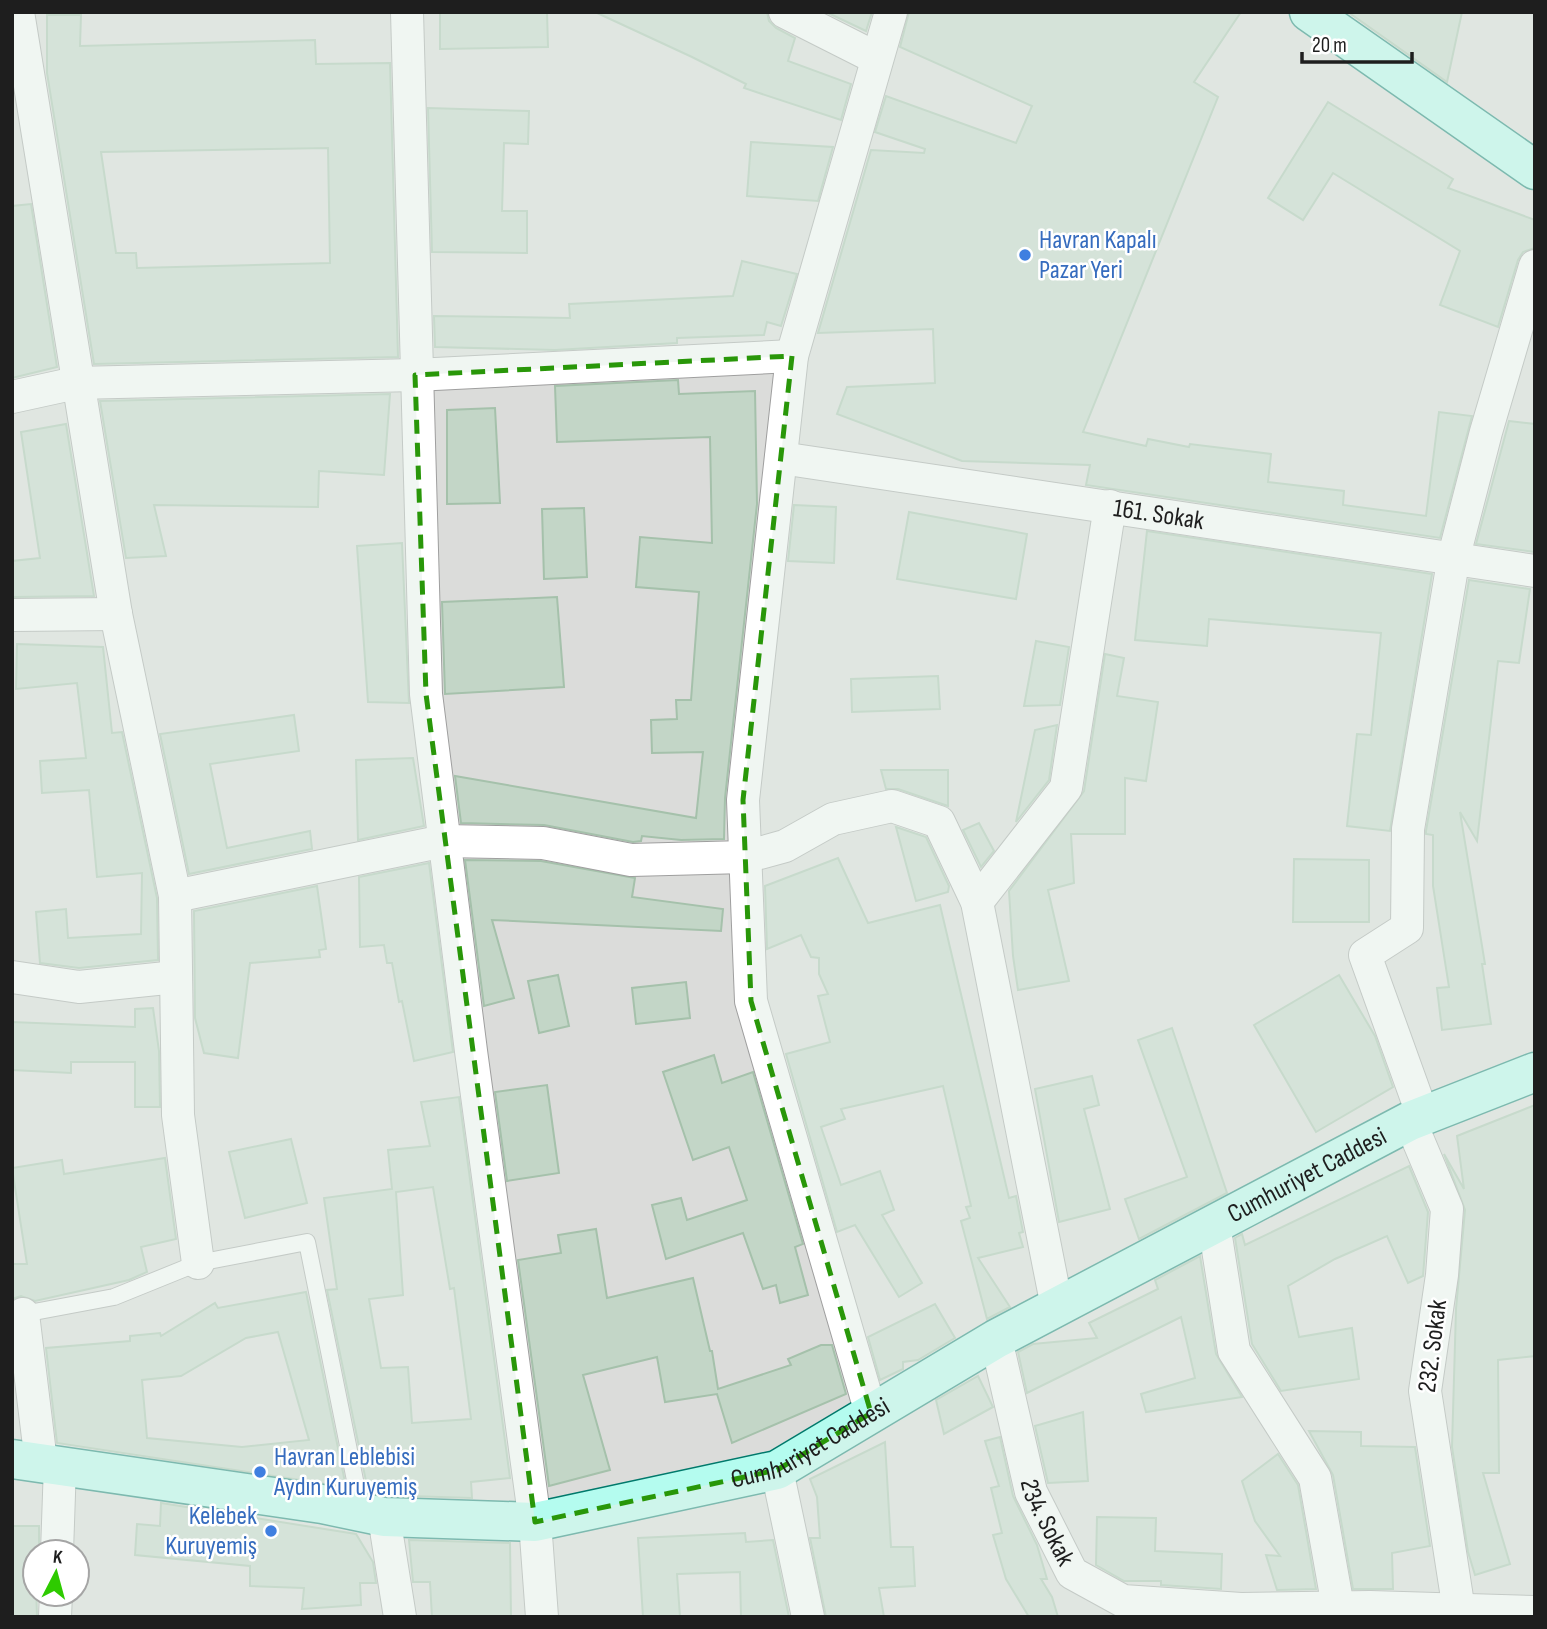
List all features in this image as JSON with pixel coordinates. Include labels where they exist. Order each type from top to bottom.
[{"type":"main road","points":[[1309,12],[1535,170]]},
{"type":"main road","name":"Cumhuriyet Caddesi","points":[[38,1462],[373,1515],[535,1522],[777,1470],[996,1339],[1214,1224],[1417,1118],[1535,1072]]},
{"type":"street","points":[[18,12],[76,383],[116,614],[175,896],[178,1115],[198,1263]]},
{"type":"street","points":[[407,12],[415,375],[426,694],[535,1522],[542,1617]]},
{"type":"street","points":[[785,12],[876,58]]},
{"type":"street","points":[[871,1413],[751,1001],[743,800],[792,356],[891,12]]},
{"type":"street","points":[[1454,556],[1486,432],[1535,266]]},
{"type":"street","points":[[12,397],[76,383],[415,375],[792,356]]},
{"type":"street","name":"161. Sokak","points":[[781,458],[1454,556],[1535,571]]},
{"type":"street","points":[[977,902],[1066,788],[1111,506]]},
{"type":"street","name":"232. Sokak","points":[[1454,556],[1408,830],[1407,928],[1364,956],[1447,1209],[1442,1275],[1425,1391],[1460,1614]]},
{"type":"street","points":[[12,615],[116,614]]},
{"type":"street","points":[[175,896],[444,841],[543,843],[631,860],[746,857],[785,846],[833,818],[892,806],[939,822],[977,902],[1058,1307]]},
{"type":"street","points":[[12,977],[79,987],[176,977]]},
{"type":"street","points":[[1214,1224],[1234,1351],[1315,1478],[1338,1607]]},
{"type":"street","points":[[18,1315],[38,1462],[54,1538]]},
{"type":"street","name":"234. Sokak","points":[[996,1339],[1031,1492],[1072,1573],[1123,1601],[1202,1611],[1338,1607],[1460,1614],[1535,1612]]},
{"type":"street","points":[[777,1470],[808,1617]]},
{"type":"street","points":[[373,1515],[400,1617]]},
{"type":"lane","points":[[18,1315],[114,1297],[198,1263],[307,1242],[373,1515]]},
{"type":"highlighted area","points":[[792,356],[743,800],[751,1001],[871,1413],[777,1470],[535,1522],[426,694],[415,375]]},
{"type":"shaded area","points":[[12,12],[1535,12],[1535,1617],[12,1617]]},
{"type":"building","points":[[440,12],[547,12],[548,47],[440,49]]},
{"type":"building","points":[[595,12],[767,12],[769,21],[776,28],[795,38],[788,61],[851,84],[841,120],[744,88],[746,84]]},
{"type":"building","points":[[826,12],[872,12],[866,31]]},
{"type":"building","name":"Havran Kapalı Pazar Yeri","points":[[909,12],[1241,12],[1194,82],[1218,97],[1083,432],[1146,446],[1148,439],[1189,447],[1190,444],[1271,454],[1268,482],[1344,491],[1343,505],[1426,516],[1439,412],[1472,416],[1440,538],[1086,485],[1090,465],[962,461],[837,414],[847,387],[935,383],[933,329],[818,333],[871,150],[924,153],[925,149],[875,132],[886,96],[1016,143],[1032,106],[900,47]]},
{"type":"building","points":[[1348,12],[1462,12],[1447,82]]},
{"type":"building","points":[[47,15],[81,15],[80,46],[315,40],[316,64],[390,63],[398,357],[94,364],[47,73]],"holes":[[[328,148],[330,263],[137,268],[136,253],[116,253],[101,152]]]},
{"type":"building","points":[[1328,102],[1453,179],[1448,188],[1535,220],[1535,248],[1523,252],[1518,260],[1498,327],[1440,305],[1460,251],[1333,173],[1303,220],[1268,198]]},
{"type":"building","points":[[428,108],[529,111],[528,144],[504,143],[502,211],[527,211],[527,253],[432,252]]},
{"type":"building","points":[[751,142],[833,147],[818,201],[747,196]]},
{"type":"building","points":[[31,204],[57,367],[12,378],[12,206]]},
{"type":"building","points":[[742,261],[797,274],[781,326],[767,322],[764,335],[677,338],[677,343],[555,350],[435,347],[434,316],[570,318],[569,304],[733,296]]},
{"type":"building","points":[[678,380],[679,394],[755,391],[757,504],[725,798],[724,839],[681,840],[642,836],[641,841],[633,842],[544,825],[461,823],[455,776],[696,818],[703,752],[652,753],[651,720],[677,719],[676,700],[691,700],[699,592],[636,587],[640,537],[712,543],[710,437],[557,442],[555,386]]},
{"type":"building","points":[[390,394],[384,475],[319,471],[318,507],[154,505],[166,556],[126,558],[100,401]]},
{"type":"building","points":[[495,408],[500,503],[447,504],[447,410]]},
{"type":"building","points":[[1509,421],[1535,424],[1535,552],[1476,544]]},
{"type":"building","points":[[66,424],[94,596],[12,597],[12,561],[40,558],[21,432]]},
{"type":"building","points":[[794,505],[836,507],[834,563],[788,561]]},
{"type":"building","points":[[584,508],[587,577],[544,579],[542,509]]},
{"type":"building","points":[[909,512],[1027,534],[1016,599],[897,579]]},
{"type":"building","points":[[1147,531],[1432,574],[1390,831],[1347,826],[1357,734],[1371,735],[1381,633],[1209,619],[1207,646],[1135,640]]},
{"type":"building","points":[[402,543],[409,703],[368,702],[357,546]]},
{"type":"building","points":[[1469,580],[1530,589],[1519,663],[1498,661],[1477,841],[1460,812],[1485,964],[1482,964],[1491,1024],[1442,1030],[1437,988],[1449,987],[1433,886],[1433,835],[1426,834],[1426,831]]},
{"type":"building","points":[[557,597],[564,687],[445,694],[442,602]]},
{"type":"building","points":[[1036,641],[1069,647],[1060,705],[1024,706]]},
{"type":"building","points":[[17,644],[103,647],[112,733],[122,732],[157,898],[158,960],[79,968],[40,963],[36,912],[66,909],[68,938],[141,934],[142,873],[97,877],[89,790],[42,793],[40,761],[86,758],[77,683],[16,689]]},
{"type":"building","points":[[1105,654],[1124,658],[1117,696],[1158,702],[1146,781],[1125,778],[1125,834],[1071,834],[1074,883],[1048,890],[1069,981],[1018,990],[1009,891],[1084,791]]},
{"type":"building","points":[[938,676],[940,709],[852,712],[851,679]]},
{"type":"building","points":[[294,715],[299,751],[210,764],[227,848],[310,831],[312,849],[189,874],[160,734]]},
{"type":"building","points":[[1057,725],[1049,780],[1016,822],[1035,730]]},
{"type":"building","points":[[413,758],[424,826],[358,840],[356,760]]},
{"type":"building","points":[[881,770],[948,770],[948,806],[898,789],[886,789]]},
{"type":"building","points":[[979,823],[994,851],[981,867],[963,830]]},
{"type":"building","points":[[896,827],[926,837],[949,886],[948,892],[916,901]]},
{"type":"building","points":[[838,858],[868,923],[940,905],[1009,1198],[1016,1196],[1023,1232],[1019,1233],[1023,1247],[978,1258],[1010,1307],[987,1319],[961,1221],[970,1218],[966,1207],[971,1206],[943,1086],[841,1109],[845,1119],[821,1127],[841,1185],[880,1171],[894,1210],[882,1215],[922,1283],[899,1297],[855,1225],[837,1232],[786,1054],[830,1042],[818,996],[828,994],[819,974],[819,958],[811,957],[801,935],[767,949],[765,886]]},
{"type":"building","points":[[1294,859],[1369,860],[1369,922],[1293,922]]},
{"type":"building","points":[[465,860],[541,861],[635,878],[632,897],[723,909],[721,931],[492,920],[514,998],[484,1006]]},
{"type":"building","points":[[429,863],[453,1052],[414,1061],[402,1001],[399,1002],[392,963],[387,963],[384,945],[360,947],[359,877]]},
{"type":"building","points":[[317,886],[326,949],[319,950],[320,957],[250,963],[238,1058],[204,1053],[195,1018],[194,911]]},
{"type":"building","points":[[558,975],[569,1026],[539,1033],[528,981]]},
{"type":"building","points":[[1339,975],[1375,1036],[1393,1087],[1316,1132],[1254,1025]]},
{"type":"building","points":[[686,982],[690,1018],[636,1024],[632,988]]},
{"type":"building","points":[[153,1008],[159,1051],[160,1107],[135,1107],[135,1062],[71,1062],[71,1073],[12,1070],[12,1022],[135,1027],[135,1009]]},
{"type":"building","points":[[1172,1028],[1227,1193],[1139,1239],[1125,1199],[1187,1177],[1138,1040]]},
{"type":"building","points":[[714,1055],[722,1083],[753,1072],[803,1244],[795,1247],[808,1295],[780,1303],[776,1285],[763,1289],[743,1233],[666,1259],[652,1205],[681,1198],[687,1220],[747,1200],[729,1147],[693,1160],[663,1072]]},
{"type":"building","points":[[1092,1076],[1099,1105],[1084,1109],[1110,1209],[1059,1222],[1035,1089]]},
{"type":"building","points":[[547,1085],[559,1173],[507,1181],[495,1092]]},
{"type":"building","points":[[459,1097],[510,1478],[471,1482],[472,1498],[409,1496],[409,1488],[368,1491],[327,1290],[337,1289],[324,1198],[392,1189],[388,1150],[430,1146],[421,1102]],"holes":[[[433,1187],[450,1289],[454,1288],[471,1419],[412,1423],[408,1367],[381,1368],[369,1299],[403,1295],[396,1192]]]},
{"type":"building","points":[[1535,1105],[1535,1356],[1498,1360],[1499,1473],[1483,1473],[1510,1564],[1475,1575],[1468,1552],[1452,1447],[1456,1309],[1465,1210],[1444,1154],[1464,1189],[1457,1136]]},
{"type":"building","points":[[291,1139],[307,1203],[245,1218],[229,1152]]},
{"type":"building","points":[[165,1158],[176,1239],[141,1247],[147,1272],[129,1280],[35,1301],[21,1296],[12,1299],[12,1264],[27,1264],[12,1168],[62,1160],[64,1174]]},
{"type":"building","points":[[1409,1166],[1428,1212],[1423,1276],[1408,1283],[1387,1236],[1335,1259],[1288,1286],[1299,1337],[1352,1328],[1359,1379],[1281,1391],[1252,1344],[1235,1238],[1242,1234],[1245,1245]]},
{"type":"building","points":[[596,1229],[607,1298],[693,1278],[712,1351],[718,1389],[791,1365],[788,1359],[821,1345],[832,1345],[846,1394],[732,1443],[717,1394],[665,1402],[657,1357],[583,1375],[610,1470],[549,1486],[518,1260],[561,1253],[558,1235]]},
{"type":"building","points":[[1200,1256],[1216,1354],[1242,1397],[1146,1412],[1141,1394],[1195,1378],[1181,1317],[1027,1393],[1018,1352],[1033,1344],[1097,1338],[1089,1323],[1158,1289],[1155,1280]]},
{"type":"building","points":[[306,1292],[346,1487],[57,1443],[46,1348],[130,1341],[130,1336],[160,1333],[161,1336],[215,1303],[218,1308]],"holes":[[[278,1332],[309,1440],[242,1447],[147,1438],[142,1380],[181,1376],[246,1338]]]},
{"type":"building","points":[[935,1304],[955,1338],[918,1360],[903,1362],[903,1369],[880,1380],[868,1337]]},
{"type":"building","points":[[978,1376],[993,1407],[944,1434],[936,1400]]},
{"type":"building","points":[[1083,1412],[1088,1481],[1048,1483],[1035,1426]]},
{"type":"building","points":[[1309,1431],[1361,1432],[1361,1446],[1415,1447],[1430,1546],[1392,1553],[1393,1589],[1353,1589],[1333,1475]]},
{"type":"building","points":[[1000,1437],[1013,1496],[1037,1545],[1047,1579],[1041,1579],[1052,1597],[1058,1617],[1029,1617],[1006,1579],[993,1535],[1002,1533],[991,1488],[999,1486],[985,1441]]},
{"type":"building","points":[[885,1442],[891,1547],[913,1547],[915,1586],[879,1588],[884,1617],[826,1617],[810,1538],[820,1538],[817,1497],[810,1479]]},
{"type":"building","points":[[1278,1454],[1298,1485],[1316,1589],[1277,1590],[1266,1555],[1280,1556],[1255,1521],[1242,1481]]},
{"type":"building","points":[[161,1503],[356,1534],[373,1562],[376,1583],[360,1583],[361,1605],[302,1609],[304,1588],[250,1586],[250,1566],[135,1555],[137,1524],[160,1526]]},
{"type":"building","points":[[1097,1517],[1156,1518],[1155,1551],[1222,1554],[1221,1589],[1161,1585],[1161,1581],[1124,1581],[1096,1565]]},
{"type":"building","points":[[12,1526],[39,1526],[39,1538],[21,1538],[21,1608],[37,1608],[37,1617],[12,1617]]},
{"type":"building","points":[[745,1533],[746,1542],[773,1540],[789,1617],[741,1617],[740,1572],[677,1574],[680,1617],[643,1617],[638,1538]]},
{"type":"building","points":[[409,1540],[510,1543],[511,1617],[432,1617],[430,1582],[413,1582]]},
{"type":"place","name":"Havran Kapalı Pazar Yeri","points":[[1025,255]]},
{"type":"place","name":"Havran Leblebisi Aydın Kuruyemiş","points":[[260,1472]]},
{"type":"place","name":"Kelebek Kuruyemiş","points":[[271,1531]]}]
